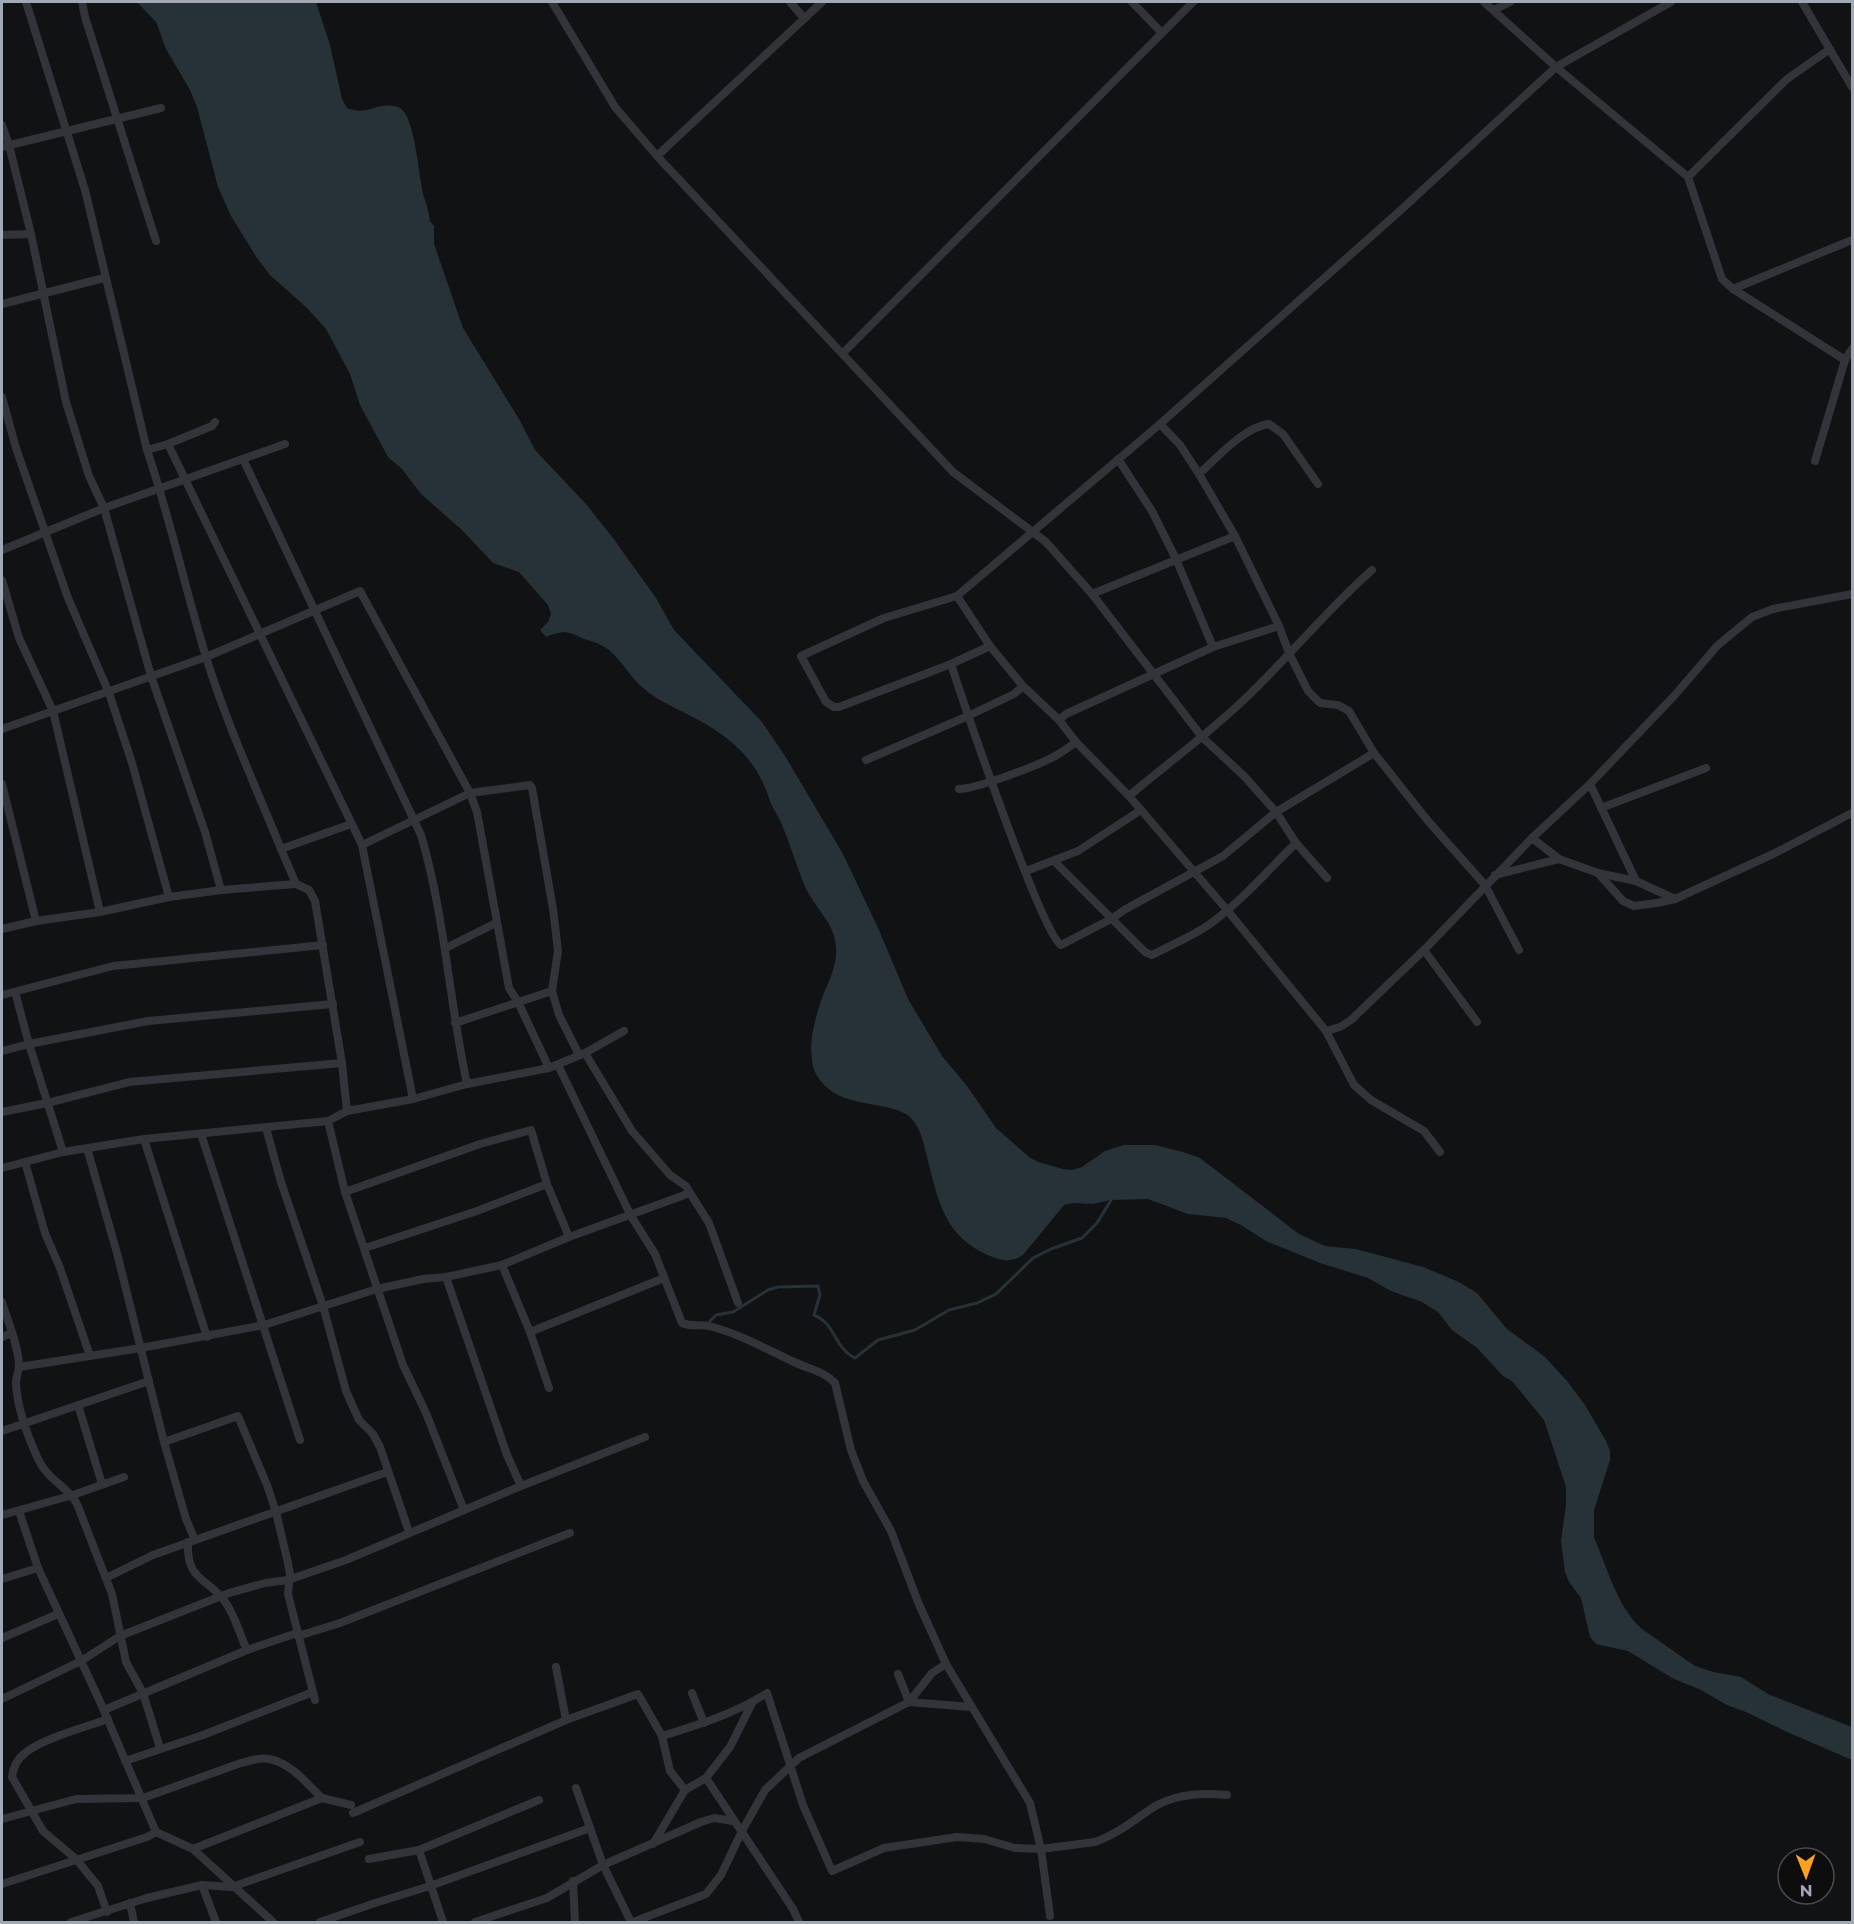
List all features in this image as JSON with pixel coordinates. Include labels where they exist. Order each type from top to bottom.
[{"type":"street","points":[[26,2],[85,190],[104,278],[147,450],[160,488],[206,657],[226,715],[296,884]]},
{"type":"street","points":[[82,2],[156,241]]},
{"type":"street","points":[[552,2],[615,107],[657,156],[953,472],[1046,543],[1092,594],[1202,737],[1244,776],[1276,812],[1296,843],[1327,878]]},
{"type":"street","points":[[790,2],[804,18]]},
{"type":"street","points":[[657,156],[822,2]]},
{"type":"street","points":[[1132,2],[1162,33]]},
{"type":"street","points":[[843,353],[1193,2]]},
{"type":"street","points":[[1485,2],[1556,67],[1688,177],[1722,279],[1733,289],[1845,360]]},
{"type":"street","points":[[1494,10],[1510,2]]},
{"type":"street","points":[[990,646],[951,664],[839,707],[826,702],[801,656],[884,618],[957,596],[1160,424],[1402,209],[1556,67],[1671,2]]},
{"type":"street","points":[[1802,2],[1852,87]]},
{"type":"street","points":[[1688,177],[1787,79],[1830,49]]},
{"type":"street","points":[[5,146],[161,108]]},
{"type":"street","points":[[2,125],[5,146],[31,234],[66,402],[89,476],[104,508],[151,676],[205,832],[221,890]]},
{"type":"street","points":[[2,235],[31,234]]},
{"type":"street","points":[[1733,289],[1852,240]]},
{"type":"street","points":[[2,304],[104,278]]},
{"type":"street","points":[[1815,461],[1845,360],[1852,350]]},
{"type":"street","points":[[2,397],[16,448],[68,598],[109,693],[132,763],[169,897]]},
{"type":"street","points":[[147,450],[212,426],[215,422]]},
{"type":"street","points":[[1160,424],[1180,445],[1235,536],[1308,691],[1320,703],[1338,705],[1349,711],[1374,753],[1428,821],[1485,885],[1519,950]]},
{"type":"street","points":[[1199,474],[1245,434],[1259,425],[1269,424],[1283,434],[1318,484]]},
{"type":"street","points":[[168,444],[362,845],[413,1099]]},
{"type":"street","points":[[2,550],[104,508],[285,444]]},
{"type":"street","points":[[243,459],[415,820],[427,854],[446,948],[455,1023],[467,1084]]},
{"type":"street","points":[[1118,459],[1152,511],[1176,559],[1213,647]]},
{"type":"street","points":[[1092,594],[1235,536]]},
{"type":"street","points":[[1129,796],[1252,693],[1372,570]]},
{"type":"street","points":[[2,580],[19,638],[54,711],[100,912]]},
{"type":"street","points":[[2,729],[206,657],[360,591],[470,793],[477,812],[509,987],[549,1068]]},
{"type":"street","points":[[1326,1031],[1340,1027],[1351,1020],[1424,950],[1532,838],[1590,784],[1718,646],[1752,617],[1773,609],[1852,594]]},
{"type":"street","points":[[957,596],[990,646],[1023,686],[1059,720],[1076,742],[1129,796],[1227,910],[1326,1031],[1354,1085],[1371,1100],[1424,1131],[1440,1152]]},
{"type":"street","points":[[1059,720],[1066,714],[1213,647],[1279,626]]},
{"type":"street","points":[[951,664],[1026,871],[1051,933],[1061,945],[1222,856],[1276,812],[1374,753]]},
{"type":"street","points":[[866,760],[968,716],[1014,694],[1023,686]]},
{"type":"street","points":[[959,789],[967,789],[992,781],[1055,756],[1076,742]]},
{"type":"street","points":[[1601,808],[1706,768]]},
{"type":"street","points":[[2,784],[4,802],[36,921]]},
{"type":"street","points":[[362,845],[470,793],[530,784],[553,909],[558,951],[552,991],[559,1015],[632,1131],[670,1175],[686,1186],[709,1223],[738,1303]]},
{"type":"street","points":[[1590,784],[1636,881]]},
{"type":"street","points":[[1026,871],[1078,851],[1141,810]]},
{"type":"street","points":[[1598,873],[1623,900],[1634,906],[1675,899],[1773,854],[1852,813]]},
{"type":"street","points":[[280,849],[351,824]]},
{"type":"street","points":[[1532,838],[1559,859],[1598,873],[1636,881],[1675,899]]},
{"type":"street","points":[[1054,861],[1145,952],[1152,955],[1209,924],[1227,910],[1260,882],[1274,864],[1296,843]]},
{"type":"street","points":[[1495,875],[1559,859]]},
{"type":"street","points":[[2,930],[36,921],[221,890],[296,884],[309,890],[315,901],[323,945],[342,1063],[347,1112]]},
{"type":"street","points":[[446,948],[496,923]]},
{"type":"street","points":[[2,995],[113,966],[323,945]]},
{"type":"street","points":[[1424,950],[1477,1022]]},
{"type":"street","points":[[455,1023],[552,991]]},
{"type":"street","points":[[15,992],[28,1044],[63,1152]]},
{"type":"street","points":[[2,1051],[148,1021],[333,1004]]},
{"type":"street","points":[[2,1168],[63,1152],[144,1139],[328,1121],[347,1112],[413,1099],[467,1084],[549,1068],[582,1054],[624,1031]]},
{"type":"street","points":[[2,1112],[129,1082],[342,1063]]},
{"type":"street","points":[[558,1065],[631,1216],[655,1254],[682,1323],[689,1326],[710,1326],[756,1342],[792,1361],[828,1375],[835,1383],[851,1450],[862,1481],[891,1531],[918,1602],[946,1664],[1030,1803],[1041,1849],[1050,1916]]},
{"type":"street","points":[[328,1121],[345,1192],[403,1365],[426,1413],[464,1510]]},
{"type":"street","points":[[266,1128],[281,1182],[323,1306],[345,1391],[359,1420],[373,1434],[380,1447],[409,1532]]},
{"type":"street","points":[[345,1192],[480,1144],[531,1130],[547,1184],[569,1237]]},
{"type":"street","points":[[201,1134],[300,1440]]},
{"type":"street","points":[[144,1139],[207,1336]]},
{"type":"street","points":[[87,1148],[117,1253],[164,1442],[186,1519],[191,1541],[189,1563],[201,1580],[220,1596],[230,1609],[247,1650]]},
{"type":"street","points":[[25,1162],[45,1233],[60,1268],[90,1356]]},
{"type":"street","points":[[365,1248],[477,1211],[547,1184]]},
{"type":"street","points":[[19,1367],[141,1348],[264,1325],[377,1289],[423,1279],[446,1278],[502,1265],[569,1237],[690,1193]]},
{"type":"street","points":[[502,1265],[530,1332],[549,1388]]},
{"type":"street","points":[[446,1278],[507,1455],[521,1486]]},
{"type":"street","points":[[530,1332],[664,1278]]},
{"type":"street","points":[[2,1302],[12,1333],[19,1367],[16,1380],[17,1393],[35,1452],[45,1471],[59,1486],[72,1495],[106,1578],[116,1607],[126,1662],[143,1693],[160,1748]]},
{"type":"street","points":[[2,1337],[12,1333]]},
{"type":"street","points":[[2,1431],[149,1381]]},
{"type":"street","points":[[78,1405],[102,1484]]},
{"type":"street","points":[[125,1761],[314,1696],[288,1594],[288,1563],[276,1512],[238,1416],[164,1442]]},
{"type":"street","points":[[2,1699],[81,1661],[120,1636],[220,1596],[255,1585],[288,1580],[346,1560],[409,1532],[645,1437]]},
{"type":"street","points":[[106,1578],[153,1555],[387,1472]]},
{"type":"street","points":[[2,1515],[124,1477]]},
{"type":"street","points":[[19,1511],[38,1568],[104,1710],[156,1832],[193,1849],[273,1923]]},
{"type":"street","points":[[104,1710],[247,1650],[339,1623],[570,1533]]},
{"type":"street","points":[[2,1579],[38,1568]]},
{"type":"street","points":[[2,1638],[58,1614]]},
{"type":"street","points":[[576,1788],[603,1865],[632,1923],[706,1894],[721,1875],[765,1790],[790,1765],[799,1758],[909,1702],[932,1673],[946,1664]]},
{"type":"street","points":[[556,1666],[566,1720]]},
{"type":"street","points":[[898,1674],[909,1702]]},
{"type":"street","points":[[692,1693],[704,1723]]},
{"type":"street","points":[[2,1819],[76,1799],[143,1798],[241,1763],[269,1759],[292,1769],[322,1798],[352,1809],[566,1720],[638,1694],[662,1736],[670,1771],[685,1790]]},
{"type":"street","points":[[662,1736],[704,1723],[752,1703],[766,1694],[803,1805],[832,1871],[884,1848],[957,1836],[984,1839],[1015,1848],[1041,1849],[1104,1839],[1151,1808],[1176,1798],[1203,1792],[1227,1795]]},
{"type":"street","points":[[909,1702],[971,1707]]},
{"type":"street","points":[[653,1844],[685,1790],[706,1778],[730,1747],[752,1703]]},
{"type":"street","points":[[108,1719],[37,1745],[24,1753],[13,1767],[12,1777],[43,1831],[76,1859],[98,1886],[108,1912]]},
{"type":"street","points":[[706,1778],[794,1909],[799,1923]]},
{"type":"street","points":[[193,1849],[322,1798]]},
{"type":"street","points":[[369,1859],[419,1850],[539,1800]]},
{"type":"street","points":[[475,1923],[547,1898],[603,1865],[701,1822],[714,1818],[733,1821]]},
{"type":"street","points":[[320,1923],[590,1828]]},
{"type":"street","points":[[2,1884],[147,1837],[156,1832]]},
{"type":"street","points":[[70,1923],[129,1903],[202,1885],[232,1887],[360,1842]]},
{"type":"street","points":[[419,1850],[443,1923]]},
{"type":"street","points":[[573,1881],[575,1923]]},
{"type":"street","points":[[202,1885],[216,1923]]},
{"type":"street","points":[[129,1903],[135,1923]]},
{"type":"shaded area","points":[[137,2],[316,2],[330,45],[342,99],[347,108],[361,111],[381,106],[401,108],[411,128],[423,194],[430,221],[434,226],[434,244],[463,328],[519,419],[535,450],[586,504],[613,538],[656,598],[674,630],[762,722],[785,756],[843,854],[908,999],[942,1056],[967,1086],[996,1128],[1029,1157],[1063,1169],[1072,1170],[1082,1167],[1105,1151],[1124,1145],[1155,1145],[1183,1152],[1200,1158],[1299,1234],[1325,1246],[1356,1249],[1423,1267],[1459,1282],[1477,1293],[1507,1329],[1545,1357],[1567,1381],[1585,1405],[1606,1441],[1610,1451],[1610,1460],[1594,1510],[1594,1537],[1612,1583],[1633,1620],[1642,1629],[1695,1666],[1741,1677],[1768,1694],[1852,1727],[1852,1760],[1727,1705],[1701,1690],[1672,1678],[1628,1651],[1596,1644],[1590,1637],[1581,1598],[1569,1582],[1565,1572],[1561,1541],[1566,1487],[1544,1420],[1512,1381],[1503,1376],[1477,1348],[1452,1330],[1438,1312],[1422,1302],[1391,1291],[1368,1278],[1320,1263],[1266,1241],[1226,1218],[1188,1214],[1148,1199],[1064,1205],[1023,1255],[1011,1260],[990,1256],[962,1239],[945,1216],[915,1123],[907,1115],[895,1109],[838,1095],[825,1086],[815,1072],[811,1050],[814,1025],[835,962],[836,945],[829,924],[806,889],[781,822],[755,768],[746,756],[724,736],[647,692],[607,649],[570,633],[562,632],[546,637],[540,630],[548,622],[551,614],[548,605],[519,572],[493,563],[462,530],[421,494],[402,469],[388,457],[360,405],[350,374],[326,329],[307,308],[270,275],[231,216],[218,187],[197,107],[190,90],[166,49],[156,22]]},
{"type":"waterway","points":[[710,1321],[716,1315],[733,1312],[768,1290],[778,1287],[818,1286],[820,1295],[814,1315],[827,1324],[843,1348],[855,1358],[878,1340],[915,1330],[949,1310],[977,1303],[996,1294],[1033,1258],[1082,1238],[1097,1223],[1113,1197]]}]
